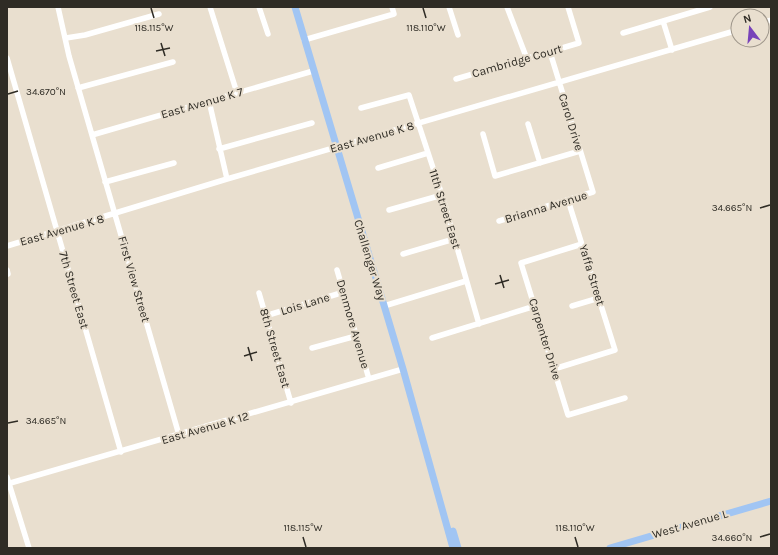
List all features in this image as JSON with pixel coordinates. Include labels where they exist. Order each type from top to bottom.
[{"type":"main road","name":"Challenger Way","points":[[295,7],[384,306],[453,548]]},
{"type":"main road","name":"West Avenue L","points":[[610,548],[771,501]]},
{"type":"main road","name":"Challenger Way","points":[[444,513],[448,519],[458,548]]},
{"type":"street","name":"First View Street","points":[[58,7],[78,88],[105,182],[116,214],[179,435]]},
{"type":"street","points":[[210,7],[237,93]]},
{"type":"street","points":[[258,7],[268,34]]},
{"type":"street","points":[[304,40],[394,14],[392,7]]},
{"type":"street","points":[[449,7],[458,34]]},
{"type":"street","points":[[507,7],[527,59]]},
{"type":"street","name":"Cambridge Court","points":[[456,79],[579,43],[568,7]]},
{"type":"street","points":[[623,33],[706,8]]},
{"type":"street","points":[[66,38],[86,35],[159,14]]},
{"type":"street","points":[[663,21],[672,50]]},
{"type":"street","name":"East Avenue K 8","points":[[7,246],[227,179],[730,32]]},
{"type":"street","name":"Carol Drive","points":[[550,52],[593,192]]},
{"type":"street","name":"7th Street East","points":[[7,58],[121,452]]},
{"type":"street","points":[[78,88],[173,62]]},
{"type":"street","name":"East Avenue K 7","points":[[92,135],[313,71]]},
{"type":"street","name":"11th Street East","points":[[361,108],[409,95],[442,196],[478,324]]},
{"type":"street","points":[[208,101],[218,149],[227,179]]},
{"type":"street","points":[[218,149],[312,123]]},
{"type":"street","points":[[528,124],[540,163]]},
{"type":"street","points":[[483,134],[495,176],[580,151]]},
{"type":"street","points":[[378,168],[428,153]]},
{"type":"street","points":[[105,182],[174,163]]},
{"type":"street","name":"Brianna Avenue","points":[[499,221],[593,192]]},
{"type":"street","points":[[389,210],[442,196]]},
{"type":"street","name":"Yaffa Street","points":[[554,369],[614,350],[568,200]]},
{"type":"street","points":[[403,254],[454,239]]},
{"type":"street","name":"Carpenter Drive","points":[[582,244],[521,263],[568,415],[625,398]]},
{"type":"street","name":"Denmore Avenue","points":[[337,270],[369,379]]},
{"type":"street","points":[[384,306],[466,281]]},
{"type":"street","name":"Lois Lane","points":[[265,316],[344,292]]},
{"type":"street","name":"8th Street East","points":[[259,294],[291,403]]},
{"type":"street","points":[[572,306],[599,298]]},
{"type":"street","points":[[432,338],[535,306]]},
{"type":"street","points":[[312,348],[356,336]]},
{"type":"street","name":"East Avenue K 12","points":[[8,484],[291,403],[402,369]]},
{"type":"street","points":[[7,477],[29,548]]}]
